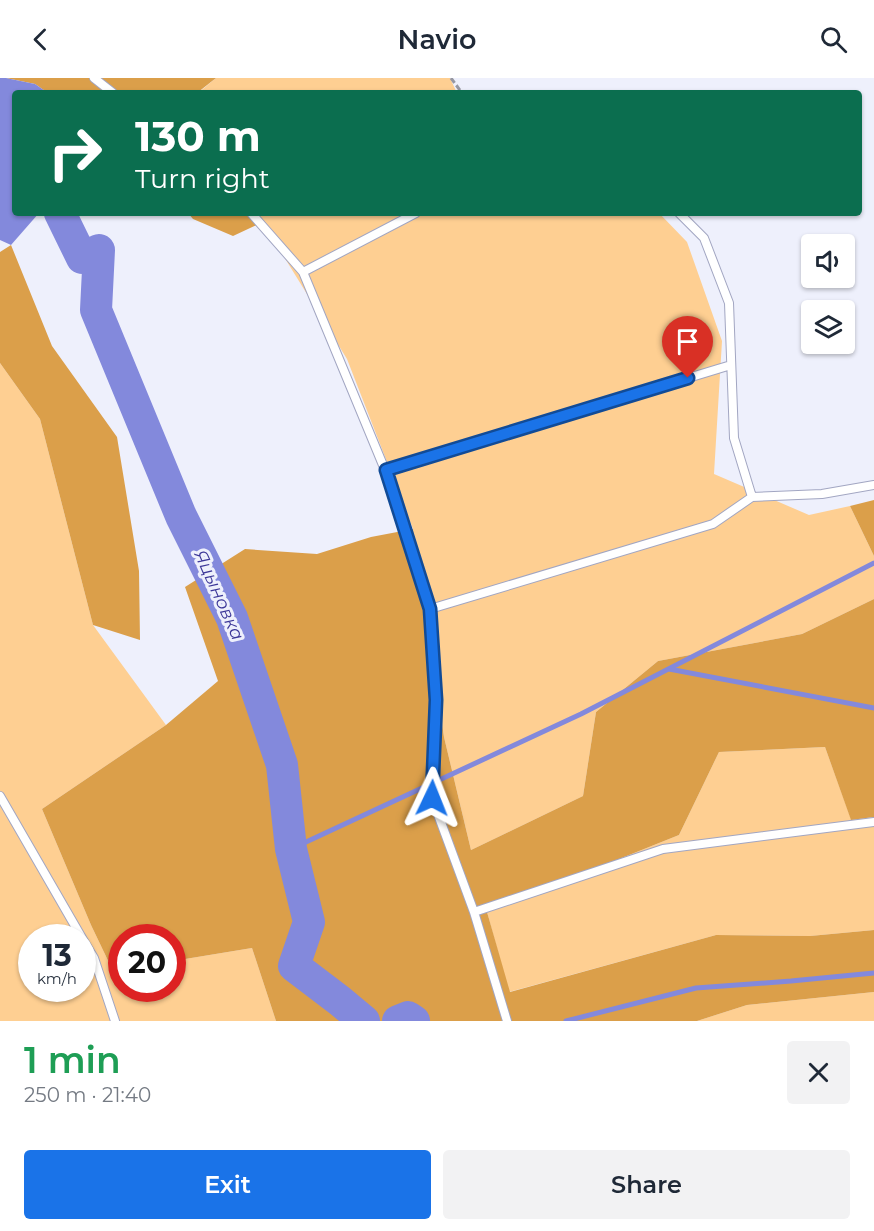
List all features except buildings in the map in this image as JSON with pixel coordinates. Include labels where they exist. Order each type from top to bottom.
[{"type":"lane","points":[[94,78],[109,90]]},
{"type":"lane","points":[[254,216],[303,272],[386,470],[430,609],[436,700],[432,796],[474,912],[507,1021]]},
{"type":"lane","points":[[303,272],[410,216]]},
{"type":"lane","points":[[682,216],[704,238],[729,303],[734,438],[752,496]]},
{"type":"lane","points":[[386,470],[731,365]]},
{"type":"lane","points":[[430,609],[713,524],[752,496],[822,494],[874,485]]},
{"type":"lane","points":[[0,796],[74,924]]},
{"type":"lane","points":[[474,912],[663,849],[874,822]]},
{"type":"lane","points":[[96,964],[115,1021]]},
{"type":"shaded area","points":[[6,78],[216,78],[201,90],[44,90],[35,84]]},
{"type":"shaded area","points":[[216,78],[450,78],[456,90],[202,90]]},
{"type":"shaded area","points":[[190,216],[259,216],[263,222],[233,236]]},
{"type":"shaded area","points":[[259,216],[662,216],[687,242],[722,341],[714,474],[809,515],[850,506],[874,556],[874,599],[802,634],[658,661],[596,712],[583,796],[471,850],[444,737],[413,529],[347,359]]},
{"type":"shaded area","points":[[11,245],[52,346],[117,437],[139,571],[140,640],[93,625],[40,419],[0,363],[0,252]]},
{"type":"shaded area","points":[[0,363],[40,419],[93,625],[166,725],[42,809],[91,924],[18,924],[18,1002],[96,1002],[96,935],[108,961],[108,1002],[186,1002],[186,959],[252,948],[276,1021],[0,1021]]},
{"type":"shaded area","points":[[874,500],[874,556],[850,506]]},
{"type":"shaded area","points":[[413,529],[444,737],[471,850],[583,796],[596,712],[658,661],[802,634],[874,599],[874,817],[851,820],[825,747],[719,752],[679,835],[487,912],[510,992],[716,935],[810,936],[874,930],[874,992],[747,1005],[697,1021],[276,1021],[252,948],[186,959],[186,924],[108,924],[108,961],[96,935],[96,924],[91,924],[42,809],[166,725],[218,681],[185,587],[245,549],[317,554],[371,537]]},
{"type":"shaded area","points":[[825,747],[851,819],[874,817],[874,930],[810,936],[716,935],[509,992],[487,912],[679,835],[719,752]]},
{"type":"shaded area","points":[[874,992],[874,1021],[697,1021],[747,1005]]},
{"type":"water","points":[[0,78],[6,78],[35,84],[44,90],[12,90],[12,216],[36,216],[11,245],[0,240]]},
{"type":"waterway","name":"Яцыновка","points":[[61,216],[82,258],[99,250],[96,310],[181,516],[232,618],[282,765],[291,849],[309,922],[294,966],[364,1021]]},
{"type":"waterway","points":[[291,849],[581,714],[874,563]]},
{"type":"waterway","points":[[669,669],[874,708]]},
{"type":"waterway","points":[[566,1021],[696,988],[874,973]]},
{"type":"waterway","name":"Яцыновка","points":[[398,1021],[408,1017],[414,1021]]},
{"type":"route","points":[[432,798],[436,700],[430,609],[386,470],[688,378]]}]
